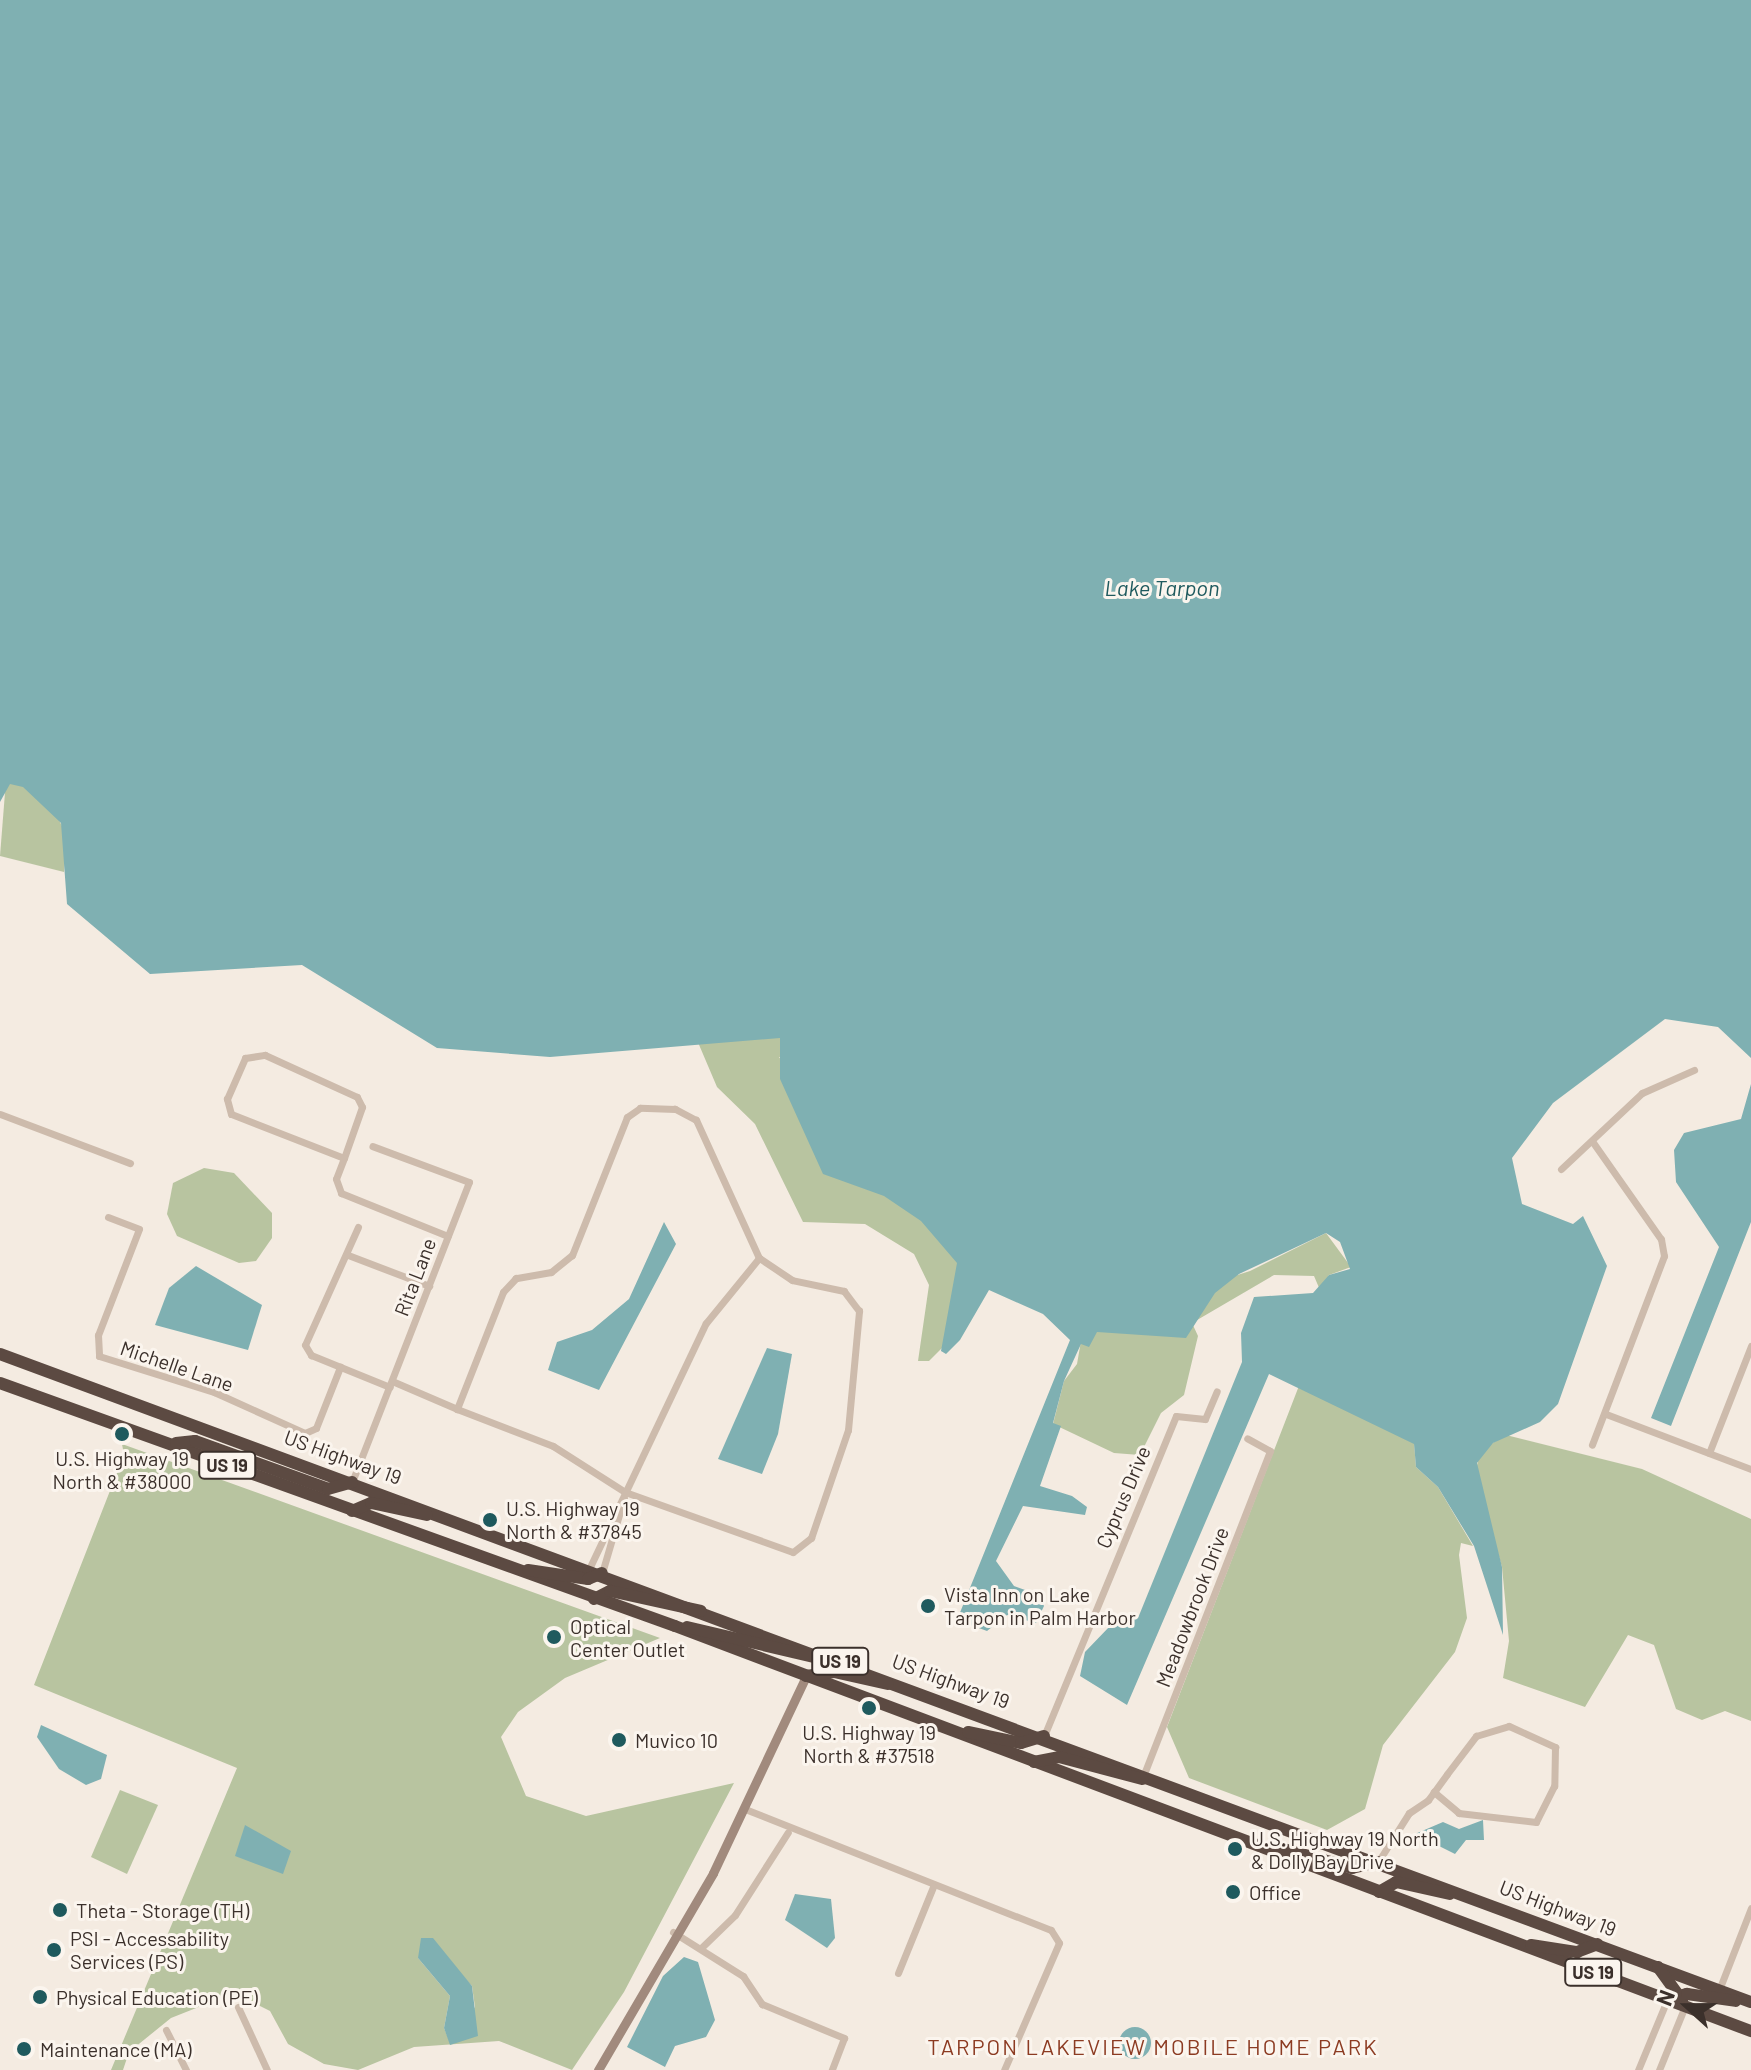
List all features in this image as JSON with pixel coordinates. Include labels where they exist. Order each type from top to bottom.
[{"type":"highway","name":"US Highway 19","points":[[0,1354],[845,1662],[1751,2002]]},
{"type":"highway","name":"US 19","points":[[0,1383],[675,1626],[1379,1892],[1677,2000],[1751,2031]]},
{"type":"highway","points":[[169,1443],[195,1441],[328,1489],[352,1482]]},
{"type":"highway","points":[[352,1511],[371,1503],[450,1518]]},
{"type":"highway","points":[[509,1568],[588,1579],[596,1571]]},
{"type":"highway","points":[[594,1599],[610,1591],[684,1612],[704,1610]]},
{"type":"highway","points":[[675,1626],[704,1627],[812,1662],[845,1662]]},
{"type":"highway","points":[[806,1676],[834,1672],[911,1687]]},
{"type":"highway","points":[[949,1730],[1021,1743],[1044,1736]]},
{"type":"highway","points":[[1034,1762],[1059,1757],[1176,1786]]},
{"type":"highway","points":[[1249,1843],[1352,1868],[1378,1862]]},
{"type":"highway","points":[[1379,1892],[1396,1882],[1473,1898]]},
{"type":"highway","points":[[1519,1944],[1577,1952],[1598,1944]]},
{"type":"highway","points":[[1658,1967],[1677,2000],[1751,2002]]},
{"type":"street","points":[[344,1158],[231,1114],[227,1099],[245,1058],[265,1055],[357,1097],[362,1107],[344,1158],[336,1179],[341,1193],[448,1236]]},
{"type":"street","points":[[1561,1169],[1642,1093],[1694,1070]]},
{"type":"street","points":[[358,1227],[307,1351],[340,1367],[553,1446],[625,1492],[785,1551],[807,1545],[848,1430],[859,1311],[844,1291],[792,1280],[759,1258],[703,1128],[675,1109],[633,1111],[572,1255],[551,1272],[506,1286],[457,1409]]},
{"type":"street","points":[[0,1114],[130,1163]]},
{"type":"street","points":[[1592,1141],[1661,1239],[1664,1256],[1592,1445]]},
{"type":"street","name":"Rita Lane","points":[[352,1482],[469,1182],[372,1146]]},
{"type":"street","name":"Michelle Lane","points":[[108,1217],[139,1229],[98,1335],[99,1356],[312,1433],[340,1367]]},
{"type":"street","points":[[348,1255],[429,1286]]},
{"type":"street","points":[[596,1571],[625,1492],[706,1323],[759,1258]]},
{"type":"street","points":[[1709,1453],[1751,1346]]},
{"type":"street","name":"Cyprus Drive","points":[[1044,1736],[1176,1416],[1205,1419],[1217,1391]]},
{"type":"street","points":[[1606,1414],[1751,1469]]},
{"type":"street","name":"Meadowbrook Drive","points":[[1144,1774],[1270,1451],[1247,1438]]},
{"type":"street","points":[[596,1571],[625,1492]]},
{"type":"street","points":[[598,2070],[745,1809],[806,1676]]},
{"type":"street","points":[[1378,1862],[1409,1813],[1434,1792],[1476,1736],[1492,1728],[1522,1729],[1555,1747],[1554,1786],[1536,1822],[1459,1813],[1434,1792]]},
{"type":"street","points":[[745,1809],[788,1832],[1051,1930],[1059,1943],[1004,2070]]},
{"type":"street","points":[[701,1948],[735,1915],[788,1832]]},
{"type":"street","points":[[898,1973],[933,1887]]},
{"type":"street","points":[[1719,1990],[1751,1908]]},
{"type":"street","points":[[673,1932],[743,1976],[762,2004],[844,2038],[832,2070]]},
{"type":"street","points":[[1638,2070],[1650,2041],[1677,2000]]},
{"type":"street","points":[[1659,2070],[1668,2049],[1677,2000]]},
{"type":"street","points":[[238,2007],[267,2070]]},
{"type":"street","points":[[166,2030],[186,2070]]},
{"type":"street","points":[[1650,2041],[1668,2049]]},
{"type":"green space","points":[[6,780],[44,790],[66,834],[64,872],[0,856]]},
{"type":"green space","points":[[737,1034],[780,1038],[793,1057],[779,1057],[862,1170],[975,1256],[947,1343],[929,1361],[918,1361],[929,1285],[914,1254],[865,1224],[803,1222],[755,1124],[717,1087],[697,1040]]},
{"type":"green space","points":[[204,1168],[234,1173],[272,1213],[272,1238],[256,1261],[239,1263],[177,1236],[167,1214],[173,1183]]},
{"type":"green space","points":[[1326,1233],[1351,1267],[1329,1275],[1320,1290],[1314,1276],[1274,1275],[1192,1323],[1198,1336],[1184,1395],[1161,1413],[1140,1455],[1114,1453],[1053,1424],[1064,1381],[1077,1364],[1084,1324],[1250,1271]]},
{"type":"green space","points":[[1302,1378],[1414,1443],[1416,1467],[1438,1487],[1473,1546],[1461,1543],[1459,1555],[1467,1618],[1455,1652],[1383,1745],[1365,1809],[1327,1830],[1189,1778],[1167,1727]]},
{"type":"green space","points":[[1506,1435],[1642,1469],[1751,1519],[1751,1721],[1725,1711],[1702,1720],[1676,1709],[1654,1645],[1628,1635],[1585,1707],[1503,1678],[1509,1641],[1502,1567],[1475,1473],[1481,1450]]},
{"type":"green space","points":[[122,1444],[660,1638],[565,1678],[518,1712],[501,1737],[526,1796],[586,1816],[734,1783],[624,1992],[572,2070],[499,2041],[414,2047],[358,2070],[324,2064],[288,2044],[270,2011],[234,1993],[171,2018],[129,2052],[123,2070],[111,2070],[237,1768],[34,1685],[124,1455]],"holes":[[[418,1958],[457,1970],[472,1986],[475,2007],[451,2044],[444,2028],[450,1996]]]},
{"type":"green space","points":[[120,1790],[158,1805],[127,1874],[91,1857]]},
{"type":"water","name":"Lake Tarpon","points":[[0,0],[1751,0],[1751,1058],[1718,1027],[1665,1019],[1553,1103],[1512,1158],[1522,1204],[1573,1224],[1583,1216],[1607,1266],[1558,1404],[1540,1422],[1493,1443],[1477,1463],[1502,1567],[1503,1635],[1474,1546],[1438,1487],[1416,1467],[1414,1444],[1269,1374],[1127,1705],[1080,1676],[1085,1652],[1110,1626],[1138,1618],[1242,1362],[1241,1333],[1254,1297],[1313,1293],[1329,1275],[1350,1269],[1340,1242],[1326,1233],[1239,1274],[1215,1293],[1186,1338],[1097,1332],[1089,1347],[1081,1344],[1064,1381],[1053,1423],[1061,1426],[1040,1486],[1072,1496],[1087,1507],[1085,1515],[1023,1506],[996,1561],[1014,1586],[1039,1595],[1044,1606],[1036,1623],[1007,1615],[987,1631],[957,1620],[1070,1340],[1043,1314],[989,1290],[960,1340],[946,1354],[941,1351],[957,1263],[921,1221],[884,1196],[823,1174],[780,1079],[780,1038],[550,1057],[437,1048],[302,965],[150,974],[67,904],[61,823],[23,787],[10,784],[0,802]]},
{"type":"water","points":[[1751,1084],[1751,1222],[1671,1426],[1651,1418],[1719,1247],[1676,1182],[1674,1150],[1684,1133],[1741,1119]]},
{"type":"water","points":[[664,1222],[676,1244],[599,1390],[548,1370],[557,1342],[592,1330],[629,1299]]},
{"type":"water","points":[[196,1266],[262,1305],[248,1350],[155,1325],[169,1288]]},
{"type":"water","points":[[767,1348],[792,1354],[778,1434],[762,1474],[718,1459]]},
{"type":"water","points":[[41,1725],[107,1755],[101,1779],[86,1785],[59,1769],[37,1737]]},
{"type":"water","points":[[1483,1820],[1484,1840],[1466,1840],[1455,1854],[1415,1834],[1443,1822],[1459,1829]]},
{"type":"water","points":[[245,1825],[291,1851],[283,1874],[235,1856]]},
{"type":"water","points":[[795,1894],[831,1899],[835,1938],[827,1948],[785,1920]]},
{"type":"water","points":[[421,1938],[433,1938],[472,1986],[478,2036],[450,2045],[444,2028],[450,1996],[418,1958]]},
{"type":"water","points":[[684,1957],[698,1962],[715,2020],[706,2037],[675,2046],[665,2067],[627,2047],[663,1976]]},
{"type":"water","points":[[1135,2027],[1146,2032],[1151,2043],[1146,2054],[1135,2059],[1124,2054],[1119,2043],[1124,2032]]},
{"type":"place","name":"U.S. Highway 19 North & #38000","points":[[122,1434]]},
{"type":"place","name":"U.S. Highway 19 North & #37845","points":[[490,1520]]},
{"type":"place","name":"Vista Inn on Lake Tarpon in Palm Harbor","points":[[928,1606]]},
{"type":"place","name":"Optical Center Outlet","points":[[554,1637]]},
{"type":"place","name":"U.S. Highway 19 North & #37518","points":[[869,1708]]},
{"type":"place","name":"Muvico 10","points":[[619,1740]]},
{"type":"place","name":"U.S. Highway 19 North & Dolly Bay Drive","points":[[1235,1849]]},
{"type":"place","name":"Office","points":[[1233,1892]]},
{"type":"place","name":"Theta - Storage (TH)","points":[[60,1910]]},
{"type":"place","name":"PSI - Accessability Services (PS)","points":[[54,1950]]},
{"type":"place","name":"Physical Education (PE)","points":[[40,1997]]},
{"type":"place","name":"Maintenance (MA)","points":[[24,2049]]},
{"type":"district","name":"TARPON LAKEVIEW MOBILE HOME PARK","points":[[1153,2047]]}]
